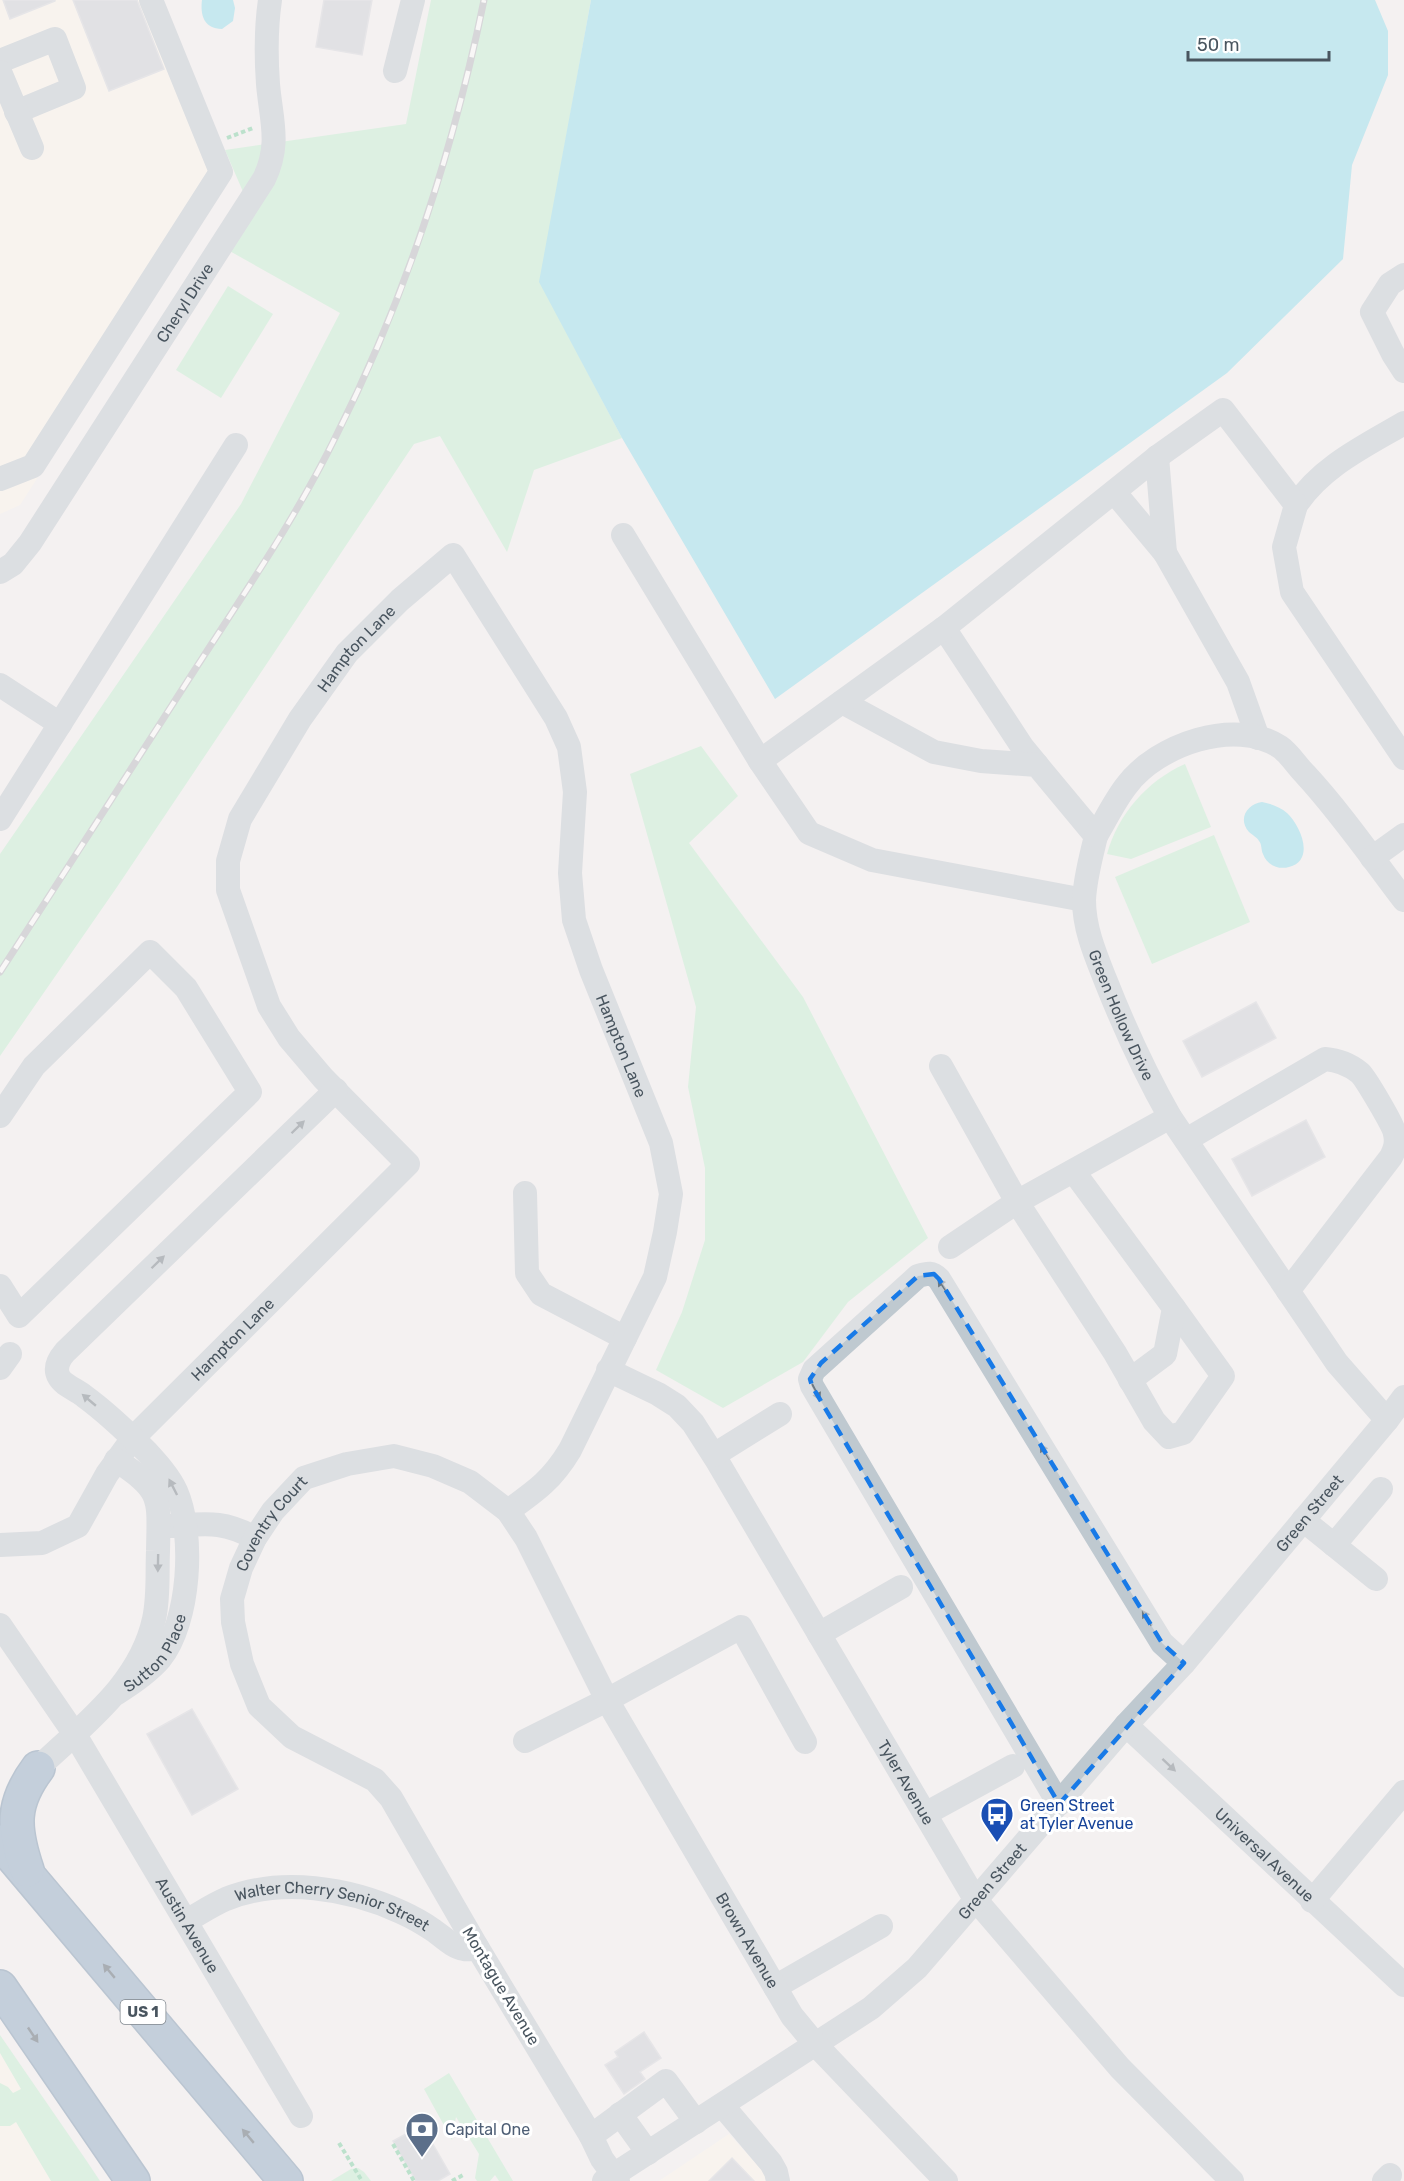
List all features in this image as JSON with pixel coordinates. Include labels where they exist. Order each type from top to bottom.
[{"type":"highway","points":[[0,1784],[17,1780],[38,1768]]},
{"type":"highway","points":[[29,1877],[17,1835],[16,1811],[23,1790],[38,1768]]},
{"type":"highway","name":"US 1","points":[[0,1842],[286,2181]]},
{"type":"highway","points":[[0,1987],[133,2181]]},
{"type":"street","points":[[0,479],[33,466],[221,172],[151,0]]},
{"type":"street","name":"Cheryl Drive","points":[[0,572],[13,564],[30,543],[264,180],[274,151],[274,119],[268,69],[270,0]]},
{"type":"street","points":[[395,70],[413,0]]},
{"type":"street","points":[[0,61],[55,39],[74,88],[16,112]]},
{"type":"street","points":[[0,72],[32,148]]},
{"type":"street","points":[[1404,275],[1390,284],[1372,312],[1404,371]]},
{"type":"street","points":[[760,761],[944,628],[1157,457],[1223,410],[1296,505]]},
{"type":"street","points":[[1404,423],[1340,460],[1308,487],[1293,509],[1284,547],[1292,592],[1404,758]]},
{"type":"street","points":[[0,819],[236,445]]},
{"type":"street","points":[[1157,457],[1165,553]]},
{"type":"street","points":[[1115,493],[1165,553],[1238,682],[1258,738],[1280,747],[1319,789],[1404,900]]},
{"type":"street","points":[[623,534],[760,761],[809,833],[872,860],[1084,900]]},
{"type":"street","name":"Hampton Lane","points":[[0,1545],[42,1543],[78,1526],[116,1460],[133,1438],[408,1164],[289,1038],[269,1005],[228,890],[228,861],[240,819],[300,719],[347,653],[400,600],[453,555],[556,718],[569,747],[575,792],[570,873],[574,920],[591,970],[661,1143],[671,1194],[655,1277],[570,1450],[558,1469],[542,1486],[508,1511]]},
{"type":"street","points":[[944,628],[1023,748],[1096,836]]},
{"type":"street","points":[[0,685],[60,724]]},
{"type":"street","points":[[842,702],[934,752],[981,761],[1037,765]]},
{"type":"street","name":"Green Hollow Drive","points":[[1258,738],[1232,735],[1195,741],[1173,748],[1153,760],[1127,783],[1096,836],[1084,900],[1089,937],[1148,1078],[1170,1117],[1337,1363],[1387,1420]]},
{"type":"street","points":[[1372,858],[1404,835]]},
{"type":"street","points":[[0,1116],[33,1066],[150,952],[186,988],[250,1092],[19,1316],[0,1286]]},
{"type":"street","points":[[1185,1140],[1325,1059],[1338,1060],[1350,1065],[1362,1075],[1395,1131],[1396,1145],[1391,1157],[1288,1291]]},
{"type":"street","points":[[941,1066],[1017,1202],[1115,1353],[1154,1421],[1169,1437],[1183,1433],[1223,1376],[1074,1172]]},
{"type":"street","name":"Sutton Place","points":[[38,1768],[117,1693],[139,1679],[161,1658],[172,1639],[184,1606],[186,1585],[184,1525],[180,1503],[169,1478],[133,1438],[85,1396],[60,1380],[57,1369],[60,1358],[336,1090]]},
{"type":"street","points":[[950,1247],[1017,1202],[1170,1117]]},
{"type":"street","points":[[525,1193],[528,1273],[541,1294],[625,1338]]},
{"type":"street","points":[[1059,1804],[812,1386],[810,1379],[814,1370],[918,1276],[927,1273],[934,1274],[1162,1643],[1184,1662]]},
{"type":"street","points":[[1130,1380],[1165,1354],[1174,1308]]},
{"type":"street","name":"Tyler Avenue","points":[[608,1370],[658,1394],[677,1406],[693,1423],[975,1899],[1120,2068],[1232,2181]]},
{"type":"street","name":"Green Street","points":[[612,2179],[648,2153],[816,2046],[871,2008],[917,1968],[1126,1725],[1184,1662],[1404,1397]]},
{"type":"street","points":[[714,1455],[780,1414]]},
{"type":"street","name":"Coventry Court","points":[[385,1790],[375,1780],[355,1768],[292,1737],[260,1706],[242,1665],[233,1622],[232,1599],[236,1582],[255,1538],[273,1511],[304,1478],[347,1464],[394,1456],[433,1466],[470,1482],[508,1511],[526,1538],[591,1670]]},
{"type":"street","name":"Sutton Place","points":[[116,1460],[142,1478],[153,1490],[158,1506],[159,1526],[156,1602],[152,1629],[131,1673],[117,1693]]},
{"type":"street","points":[[1334,1545],[1381,1489]]},
{"type":"street","points":[[1303,1520],[1376,1579]]},
{"type":"street","points":[[159,1526],[219,1524],[232,1527],[255,1538]]},
{"type":"street","points":[[819,1634],[901,1587]]},
{"type":"street","name":"Sutton Place","points":[[156,1602],[184,1606]]},
{"type":"street","name":"Austin Avenue","points":[[0,1624],[75,1733],[301,2116]]},
{"type":"street","points":[[525,1741],[607,1700],[741,1627],[805,1742]]},
{"type":"street","name":"Brown Avenue","points":[[591,1670],[792,2016],[816,2046],[945,2181]]},
{"type":"street","name":"Universal Avenue","points":[[1126,1725],[1404,1985]]},
{"type":"street","points":[[925,1814],[1013,1766]]},
{"type":"street","name":"Montague Avenue","points":[[385,1790],[591,2136],[612,2179]]},
{"type":"street","points":[[1312,1901],[1404,1792]]},
{"type":"street","name":"Walter Cherry Senior Street","points":[[186,1921],[240,1894],[283,1888],[316,1888],[349,1893],[382,1904],[414,1919],[459,1947],[471,1950],[477,1947]]},
{"type":"street","points":[[775,1987],[881,1926]]},
{"type":"street","points":[[591,2136],[666,2080],[696,2122]]},
{"type":"street","points":[[722,2105],[771,2163],[778,2181]]},
{"type":"street","points":[[620,2114],[648,2153]]},
{"type":"path","points":[[211,145],[274,119]]},
{"type":"path","points":[[339,2143],[362,2181]]},
{"type":"path","points":[[393,2144],[414,2181]]},
{"type":"path","points":[[453,2181],[465,2174]]},
{"type":"highlighted area","points":[[934,1274],[939,1279],[1162,1643],[1184,1663],[1059,1804],[812,1386],[810,1379],[821,1363],[918,1276]]},
{"type":"shaded area","points":[[0,0],[145,0],[228,181],[20,505],[0,514]]},
{"type":"shaded area","points":[[0,2043],[95,2181],[0,2181]]},
{"type":"shaded area","points":[[729,2134],[772,2181],[659,2181]]},
{"type":"green space","points":[[431,0],[591,0],[540,282],[622,438],[534,470],[507,552],[440,436],[414,444],[117,887],[0,1056],[0,854],[241,504],[340,313],[219,245],[247,201],[225,150],[406,124]]},
{"type":"green space","points":[[228,286],[273,314],[221,398],[176,370]]},
{"type":"green space","points":[[701,746],[738,796],[689,843],[803,997],[928,1238],[848,1302],[803,1362],[723,1408],[656,1370],[682,1312],[705,1240],[705,1168],[688,1087],[696,1007],[630,774]]},
{"type":"green space","points":[[1185,764],[1211,827],[1131,859],[1107,854],[1118,825],[1136,800],[1158,780]]},
{"type":"green space","points":[[1214,835],[1250,922],[1152,964],[1115,877]]},
{"type":"green space","points":[[0,2035],[100,2181],[51,2181],[16,2122],[10,2126],[0,2126],[0,2083],[13,2093],[21,2089],[0,2053]]},
{"type":"green space","points":[[449,2073],[513,2181],[499,2181],[495,2175],[490,2181],[477,2181],[475,2178],[479,2154],[456,2117],[452,2140],[424,2089]]},
{"type":"green space","points":[[358,2168],[371,2181],[331,2181],[351,2169]]},
{"type":"water","points":[[202,0],[233,0],[235,8],[233,21],[222,29],[211,27],[204,20]]},
{"type":"water","points":[[591,0],[1375,0],[1388,31],[1388,75],[1352,165],[1343,259],[1227,373],[775,699],[622,438],[539,282]]},
{"type":"water","points":[[1262,802],[1284,811],[1297,826],[1304,850],[1297,863],[1289,867],[1277,867],[1270,864],[1263,854],[1260,842],[1246,827],[1244,817],[1246,812],[1252,806]]},
{"type":"building","points":[[3,0],[55,0],[55,1],[10,19]]},
{"type":"building","points":[[73,0],[137,0],[164,69],[109,91]]},
{"type":"building","points":[[324,0],[372,0],[362,55],[316,47]]},
{"type":"building","points":[[1256,1002],[1276,1038],[1202,1077],[1183,1041]]},
{"type":"building","points":[[1306,1120],[1325,1157],[1252,1196],[1232,1159]]},
{"type":"building","points":[[192,1709],[238,1789],[192,1815],[147,1734]]},
{"type":"building","points":[[644,2032],[661,2058],[640,2072],[645,2079],[624,2094],[605,2065],[618,2057],[615,2052]]},
{"type":"building","name":"Capital One","points":[[422,2125],[450,2174],[438,2181],[416,2181],[393,2141]]},
{"type":"building","points":[[732,2158],[754,2181],[709,2181]]},
{"type":"railway","points":[[0,972],[268,556],[304,497],[336,436],[384,331],[425,223],[458,113],[484,0]]},
{"type":"place","name":"Green Street at Tyler Avenue","points":[[997,1843]]},
{"type":"place","name":"Capital One","points":[[422,2158]]}]
